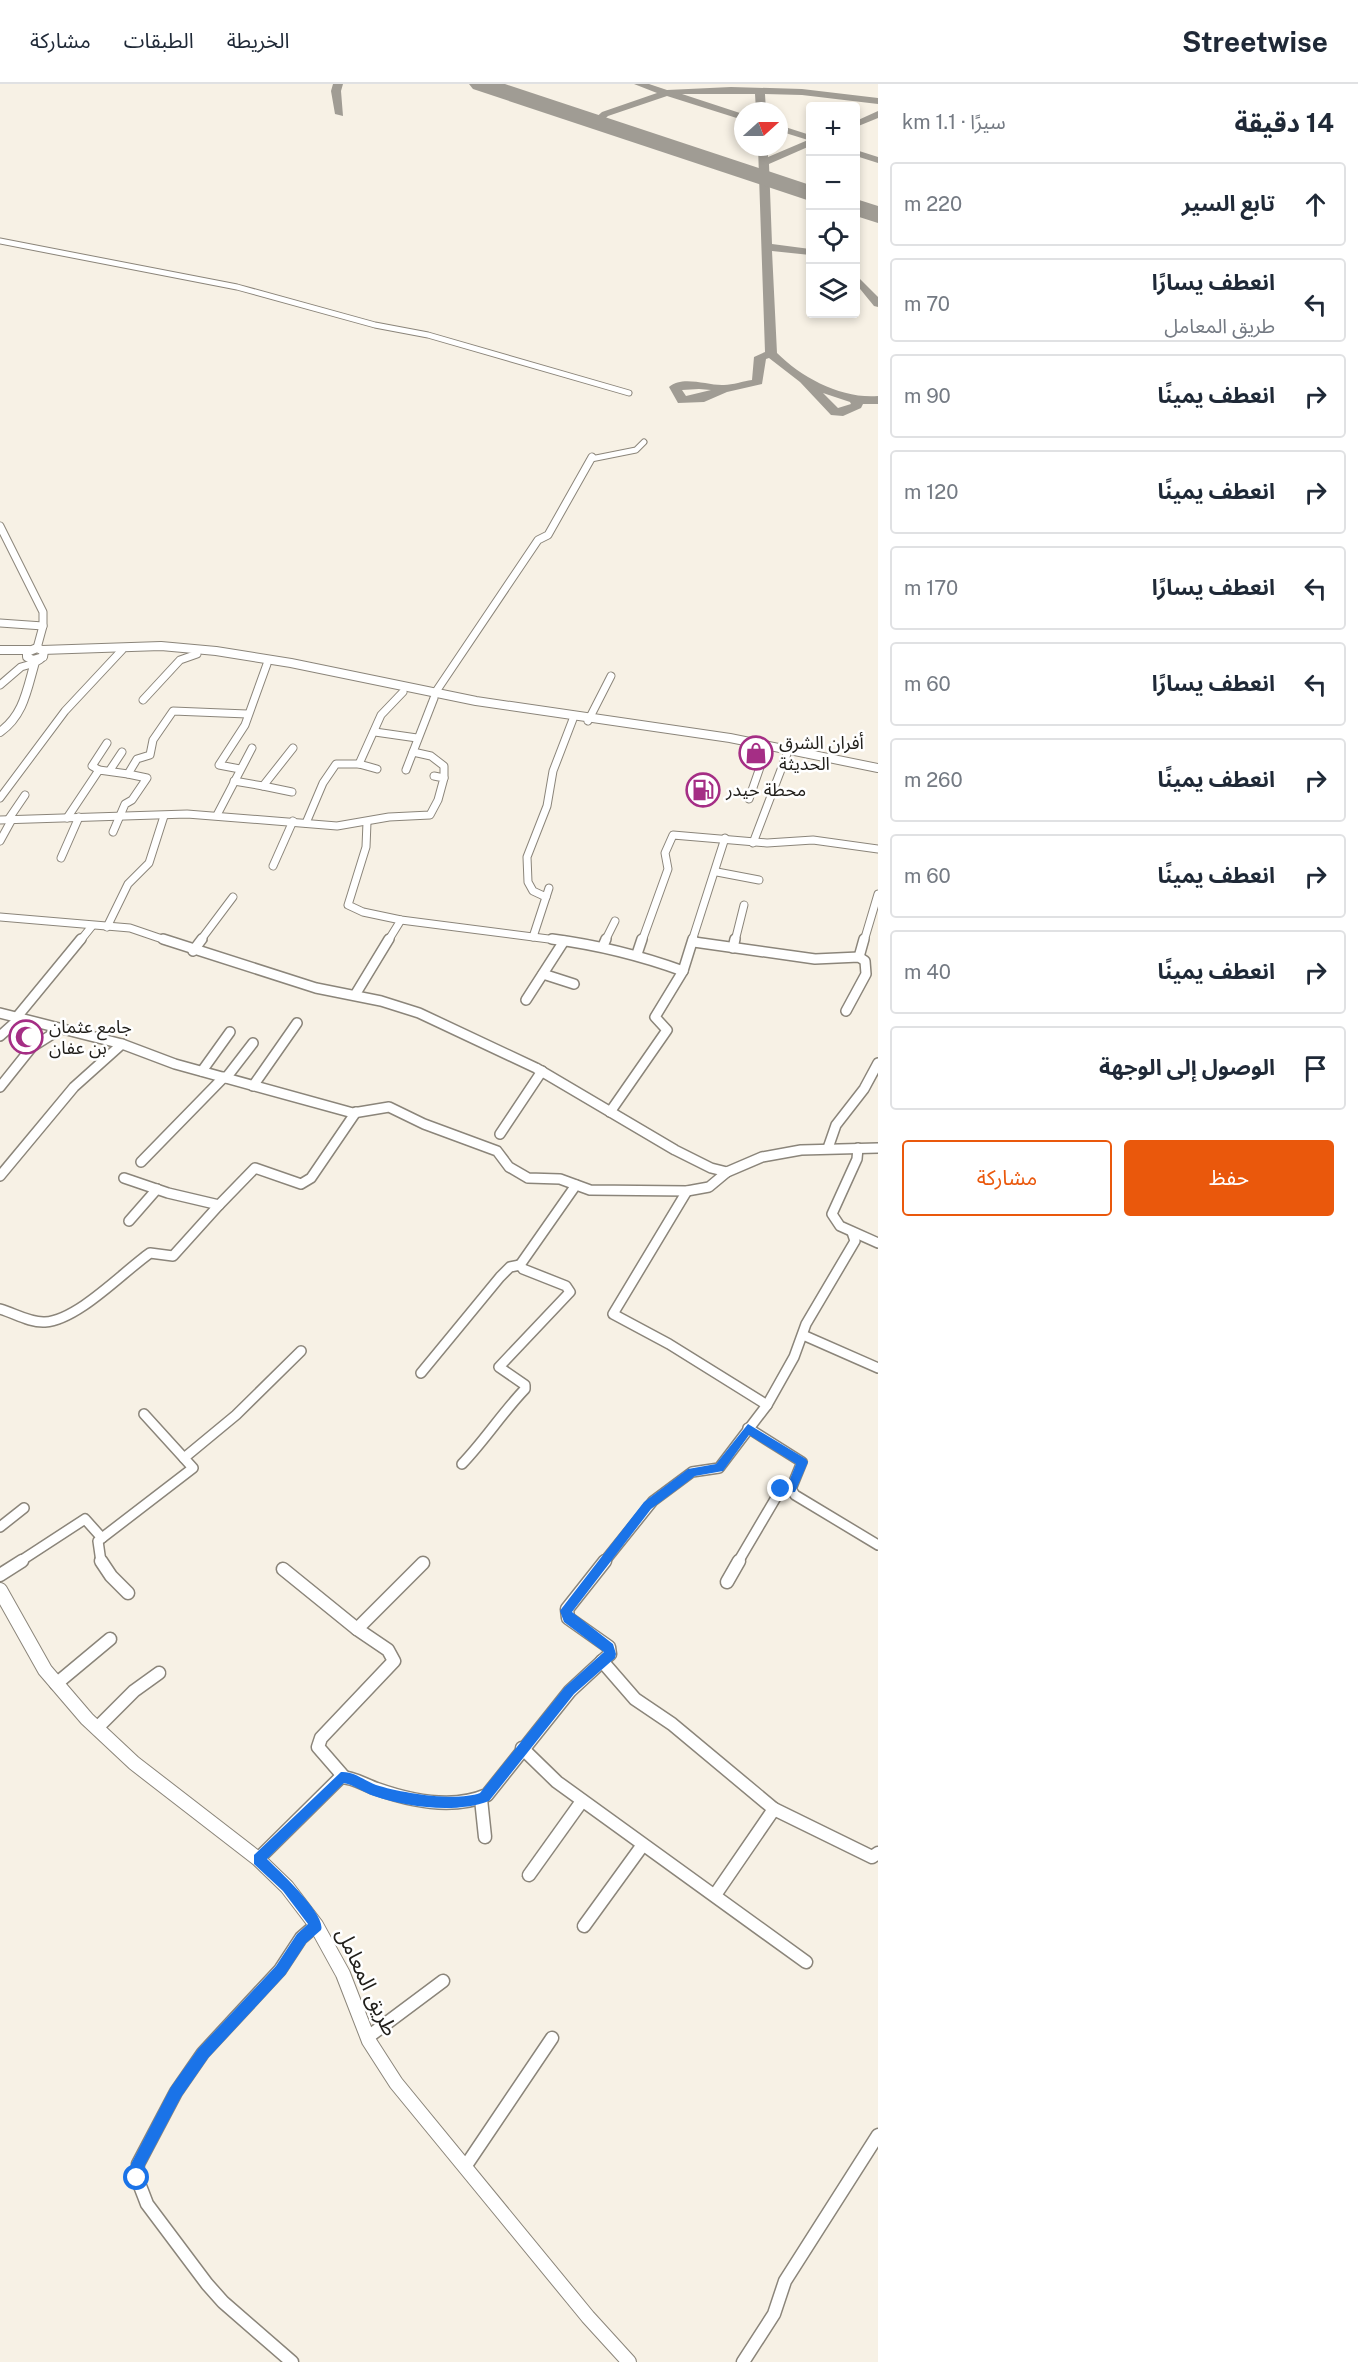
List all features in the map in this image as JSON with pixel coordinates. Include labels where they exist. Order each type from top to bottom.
[{"type":"main road","points":[[0,650],[34,656],[123,647],[176,647],[435,696],[573,719],[589,719]]},
{"type":"main road","points":[[0,656],[122,650],[203,653],[290,663],[403,692],[709,737],[864,768],[878,773]]},
{"type":"main road","points":[[0,727],[9,721],[16,709],[34,656]]},
{"type":"main road","points":[[0,732],[18,717],[35,662],[34,656]]},
{"type":"main road","points":[[738,742],[787,754],[864,768],[878,768]]},
{"type":"main road","name":"طريق المعامل","points":[[0,1590],[45,1670],[97,1728],[134,1763],[258,1859],[287,1887],[316,1925],[343,1974],[368,2037],[396,2083],[588,2316],[629,2362]]},
{"type":"street","points":[[0,241],[237,287],[375,325],[428,335],[629,393]]},
{"type":"street","points":[[406,770],[435,696],[538,540],[548,535],[592,457],[636,450],[644,442]]},
{"type":"street","points":[[0,526],[43,612],[43,626],[34,656],[0,685]]},
{"type":"street","points":[[0,623],[43,626]]},
{"type":"street","points":[[0,798],[65,711],[122,650]]},
{"type":"street","points":[[143,700],[180,660],[203,653]]},
{"type":"street","points":[[240,769],[219,765],[244,726],[267,664]]},
{"type":"street","points":[[589,719],[611,676]]},
{"type":"street","points":[[359,764],[384,710],[403,692]]},
{"type":"street","points":[[150,755],[153,740],[173,711],[247,714]]},
{"type":"street","points":[[546,897],[533,891],[528,882],[527,857],[547,806],[553,771],[573,719]]},
{"type":"street","points":[[375,732],[417,738]]},
{"type":"street","points":[[107,744],[92,766],[99,770],[110,770],[147,778],[132,800],[125,804],[113,832]]},
{"type":"street","points":[[216,815],[252,748]]},
{"type":"street","points":[[263,786],[293,748]]},
{"type":"street","points":[[749,800],[766,750]]},
{"type":"street","points":[[110,770],[122,752]]},
{"type":"street","points":[[6,820],[216,815],[337,826],[389,817],[430,815],[434,810],[444,778],[444,766],[439,761],[413,752]]},
{"type":"street","points":[[753,843],[760,813],[770,797],[787,754]]},
{"type":"street","points":[[128,774],[138,759],[150,755],[160,757]]},
{"type":"street","points":[[306,823],[323,783],[336,764],[359,764],[377,769]]},
{"type":"street","points":[[67,818],[99,770]]},
{"type":"street","points":[[434,776],[444,778]]},
{"type":"street","points":[[234,781],[292,792]]},
{"type":"street","points":[[0,841],[6,820],[25,795]]},
{"type":"street","points":[[108,927],[128,884],[149,863],[164,816]]},
{"type":"street","points":[[62,858],[79,817]]},
{"type":"street","points":[[273,866],[293,821]]},
{"type":"street","points":[[367,822],[366,847],[348,905],[363,912],[401,920],[603,946],[637,954],[683,971]]},
{"type":"street","points":[[637,954],[668,869],[665,853],[670,836],[675,834],[781,844],[813,840],[878,849]]},
{"type":"street","points":[[610,1112],[667,1030],[655,1017],[683,971],[717,872],[725,838]]},
{"type":"street","points":[[717,872],[759,880]]},
{"type":"street","points":[[533,937],[549,888]]},
{"type":"street","points":[[859,957],[878,894]]},
{"type":"street","points":[[193,951],[233,897]]},
{"type":"street","points":[[733,948],[744,905]]},
{"type":"street","points":[[0,917],[147,932],[193,951],[316,988],[355,995],[419,1013],[542,1071],[695,1161],[727,1172]]},
{"type":"street","points":[[355,995],[401,920]]},
{"type":"street","points":[[603,946],[615,921]]},
{"type":"street","points":[[0,1036],[18,1018],[92,926]]},
{"type":"street","points":[[526,1000],[564,941]]},
{"type":"street","points":[[694,942],[815,959],[859,957],[865,961],[866,974],[846,1011]]},
{"type":"street","points":[[543,974],[574,984]]},
{"type":"street","points":[[0,1013],[58,1030],[122,1044],[202,1071],[316,1104],[356,1112],[389,1107],[424,1124],[497,1151],[509,1167],[523,1176],[560,1179],[590,1190],[687,1191],[709,1187],[727,1172],[743,1163],[764,1158],[828,1148],[878,1148]]},
{"type":"street","points":[[253,1086],[297,1023]]},
{"type":"street","points":[[0,1087],[32,1047],[58,1030]]},
{"type":"street","points":[[202,1071],[230,1032]]},
{"type":"street","points":[[141,1162],[225,1077],[253,1043]]},
{"type":"street","points":[[0,1176],[74,1087],[122,1044]]},
{"type":"street","points":[[828,1148],[831,1132],[849,1104],[863,1091],[878,1063]]},
{"type":"street","points":[[500,1134],[542,1071]]},
{"type":"street","points":[[0,1309],[38,1321],[56,1319],[112,1285],[150,1252],[173,1256],[255,1168],[301,1184],[311,1178],[356,1112]]},
{"type":"street","points":[[858,1148],[857,1159],[831,1211],[837,1223],[878,1243]]},
{"type":"street","points":[[124,1178],[219,1205]]},
{"type":"street","points":[[421,1373],[500,1277],[510,1267],[520,1265],[576,1185]]},
{"type":"street","points":[[129,1221],[157,1189]]},
{"type":"street","points":[[687,1191],[613,1314],[669,1344],[767,1405]]},
{"type":"street","points":[[283,1569],[357,1629],[388,1650],[394,1660],[321,1738],[318,1747],[344,1777],[373,1790],[402,1797],[450,1802],[482,1799],[570,1690],[609,1656],[610,1649],[568,1618],[567,1609],[648,1506],[692,1472],[719,1468],[767,1405],[794,1357],[806,1324],[855,1241],[856,1236],[852,1232]]},
{"type":"street","points":[[462,1464],[481,1444],[501,1414],[525,1389],[525,1385],[499,1367],[570,1292],[566,1286],[523,1269],[520,1265]]},
{"type":"street","points":[[803,1335],[878,1368]]},
{"type":"street","points":[[184,1458],[236,1415],[301,1351]]},
{"type":"street","points":[[128,1593],[108,1573],[96,1554],[98,1540],[193,1468],[144,1414]]},
{"type":"street","points":[[748,1428],[802,1462],[791,1489]]},
{"type":"street","points":[[727,1582],[781,1489],[791,1489]]},
{"type":"street","points":[[791,1489],[795,1496],[878,1545]]},
{"type":"street","points":[[0,1527],[24,1508]]},
{"type":"street","points":[[0,1575],[85,1519],[102,1538]]},
{"type":"street","points":[[357,1629],[423,1563]]},
{"type":"street","points":[[56,1684],[110,1639]]},
{"type":"street","points":[[602,1661],[635,1699],[672,1724],[774,1809],[872,1857],[878,1853]]},
{"type":"street","points":[[97,1728],[134,1691],[159,1673]]},
{"type":"street","points":[[522,1748],[557,1782],[582,1801],[806,1962]]},
{"type":"street","points":[[258,1859],[337,1780],[344,1777]]},
{"type":"street","points":[[482,1799],[485,1837]]},
{"type":"street","points":[[529,1875],[582,1801]]},
{"type":"street","points":[[715,1895],[774,1809]]},
{"type":"street","points":[[584,1926],[642,1846]]},
{"type":"street","points":[[292,2362],[223,2302],[207,2284],[147,2204],[139,2189],[137,2178],[138,2164],[176,2092],[203,2053],[280,1970],[301,1938],[316,1925]]},
{"type":"street","points":[[368,2037],[443,1981]]},
{"type":"street","points":[[465,2167],[552,2038]]},
{"type":"street","points":[[743,2362],[774,2314],[785,2281],[878,2135]]},
{"type":"taxiway","points":[[338,84],[336,91],[340,114]]},
{"type":"taxiway","points":[[639,84],[667,93]]},
{"type":"taxiway","points":[[667,93],[731,90],[802,92],[878,101]]},
{"type":"taxiway","points":[[760,91],[761,102]]},
{"type":"taxiway","points":[[596,122],[605,114],[667,93]]},
{"type":"taxiway","points":[[667,93],[734,114]]},
{"type":"taxiway","points":[[860,122],[878,114]]},
{"type":"taxiway","points":[[788,131],[806,137]]},
{"type":"taxiway","points":[[764,163],[806,145]]},
{"type":"taxiway","points":[[860,154],[878,160]]},
{"type":"taxiway","points":[[763,156],[764,163]]},
{"type":"taxiway","points":[[764,163],[771,354]]},
{"type":"taxiway","points":[[767,247],[806,252]]},
{"type":"taxiway","points":[[860,283],[878,304]]},
{"type":"taxiway","points":[[724,389],[758,382],[760,357],[771,354]]},
{"type":"taxiway","points":[[771,354],[791,371],[821,388],[852,399],[878,400]]},
{"type":"taxiway","points":[[806,382],[835,412],[843,412],[857,405],[856,401]]},
{"type":"taxiway","points":[[699,385],[724,389],[704,398],[682,400],[675,387],[699,385]]},
{"type":"runway","points":[[481,84],[806,192]]},
{"type":"runway","points":[[860,208],[878,215]]},
{"type":"place","name":"أفران الشرق الحديثة","points":[[756,753]]},
{"type":"place","name":"محطة حيدر","points":[[703,790]]},
{"type":"place","name":"جامع عثمان بن عفان","points":[[26,1037]]},
{"type":"route","points":[[137,2178],[138,2164],[176,2092],[203,2053],[280,1970],[301,1938],[316,1925],[287,1887],[258,1859],[341,1777],[347,1777],[385,1794],[402,1797],[450,1802],[475,1801],[484,1797],[570,1690],[610,1654],[609,1647],[568,1618],[566,1611],[652,1501],[692,1472],[719,1468],[748,1428],[802,1462],[802,1467],[791,1489],[781,1489]]}]
